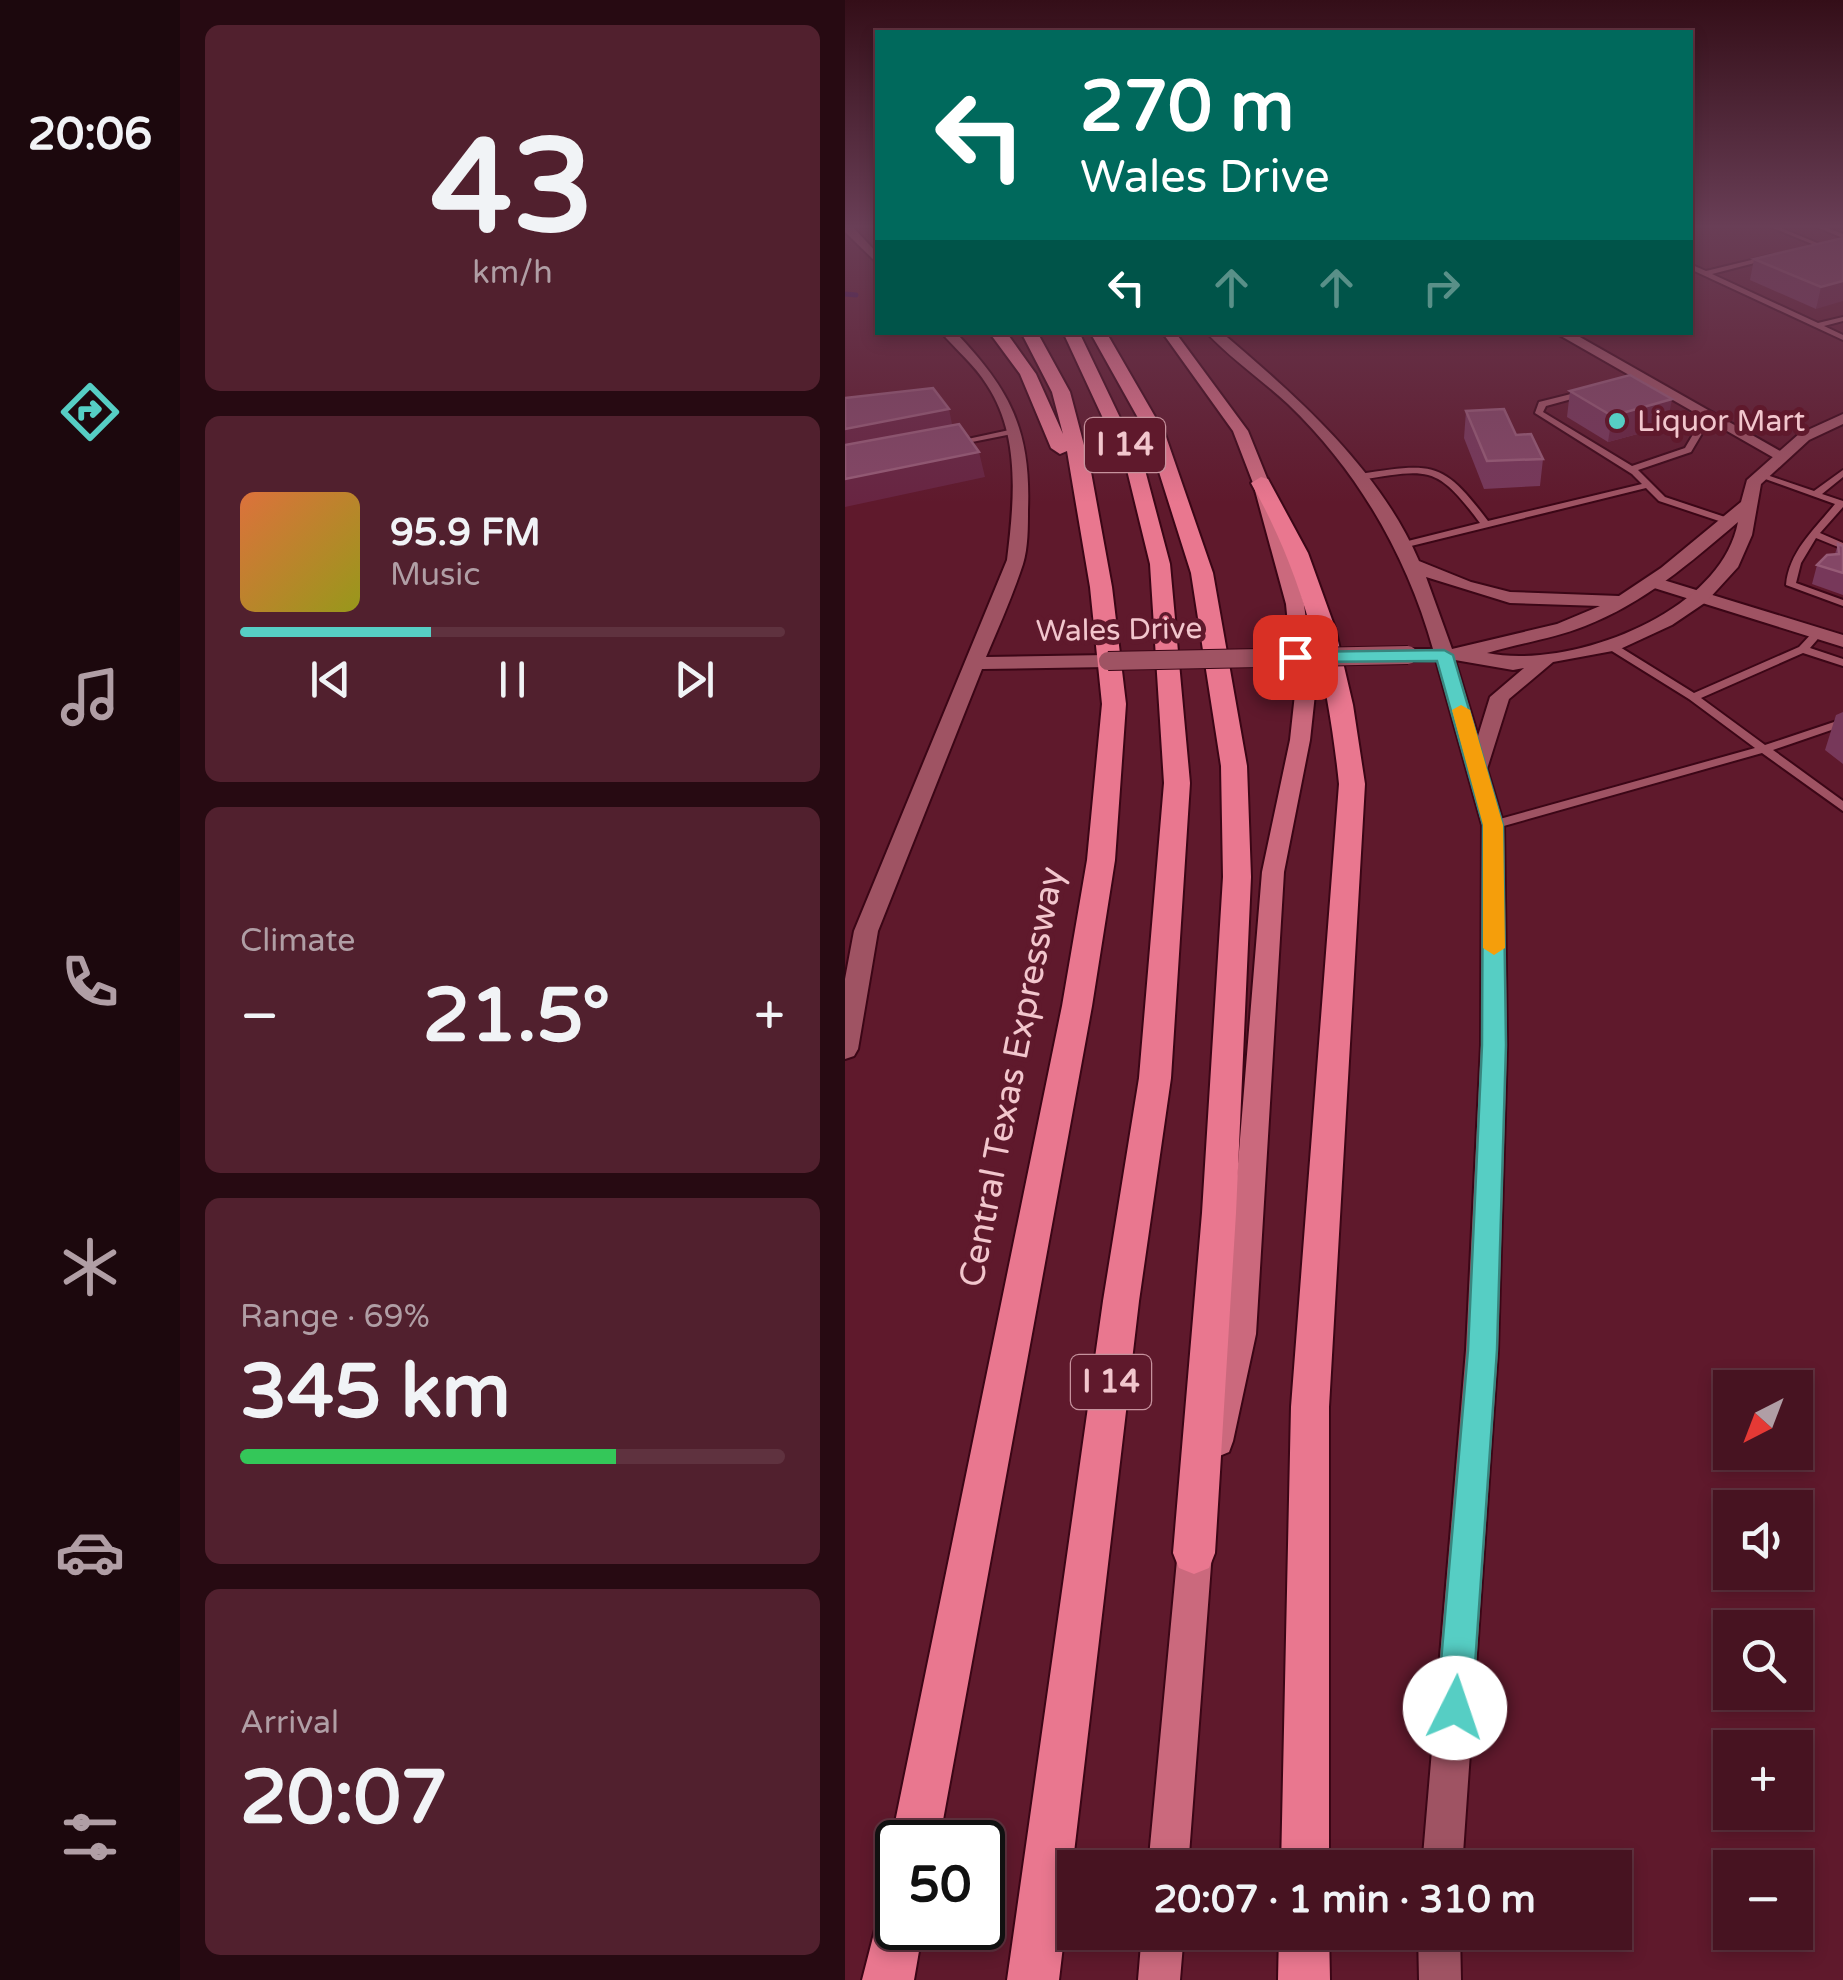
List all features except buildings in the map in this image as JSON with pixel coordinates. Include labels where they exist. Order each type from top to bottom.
[{"type":"highway","points":[[999,335],[1027,374],[1089,514]]},
{"type":"highway","name":"Central Texas Expressway","points":[[919,1820],[1077,1006],[1101,860],[1115,704],[1089,514],[1061,392],[1031,335]]},
{"type":"highway","name":"I 14","points":[[1033,1980],[1121,1301],[1155,1078],[1177,783],[1160,564],[1136,470],[1072,335]]},
{"type":"highway","points":[[1100,335],[1128,378],[1156,434],[1202,573],[1234,766],[1237,877],[1219,1212],[1193,1552]]},
{"type":"highway","points":[[1261,483],[1279,511],[1321,608],[1345,716],[1352,784],[1310,1407],[1305,1850]]},
{"type":"highway","points":[[888,1980],[894,1950]]},
{"type":"highway","points":[[1304,1980],[1305,1950]]},
{"type":"main road","points":[[845,1049],[866,931],[1016,560],[1021,463],[1014,431],[998,390],[950,335]]},
{"type":"main road","points":[[1169,1850],[1193,1552],[1240,1334],[1273,872],[1305,694],[1295,604],[1261,483],[1240,431],[1170,335]]},
{"type":"main road","points":[[1216,335],[1295,403],[1359,477],[1403,545],[1455,655],[1493,825],[1494,1045],[1482,1350],[1443,1850]]},
{"type":"main road","points":[[1565,335],[1781,456]]},
{"type":"main road","points":[[1455,655],[1513,664],[1611,646],[1665,621],[1700,598],[1729,567],[1745,535],[1753,483],[1804,437],[1843,418]]},
{"type":"main road","points":[[949,443],[967,440]]},
{"type":"main road","points":[[1455,655],[1500,640],[1575,624],[1629,599],[1657,583],[1747,506]]},
{"type":"main road","points":[[1411,564],[1467,590],[1511,601],[1552,604],[1629,599]]},
{"type":"main road","points":[[1657,583],[1843,641]]},
{"type":"main road","name":"Wales Drive","points":[[975,663],[1455,655]]},
{"type":"main road","points":[[1478,767],[1500,697],[1549,657]]},
{"type":"main road","points":[[1159,1980],[1162,1950]]},
{"type":"main road","points":[[1439,1950],[1439,1980]]},
{"type":"lane","points":[[1801,318],[1843,338]]},
{"type":"lane","points":[[1817,326],[1843,320]]},
{"type":"lane","points":[[1623,382],[1641,378]]},
{"type":"lane","points":[[1606,387],[1542,404],[1539,413],[1629,470],[1674,505],[1728,522]]},
{"type":"lane","points":[[1629,470],[1687,450],[1701,428],[1719,422]]},
{"type":"lane","points":[[967,440],[1014,431]]},
{"type":"lane","points":[[1359,477],[1415,468],[1433,470],[1455,482],[1485,523]]},
{"type":"lane","points":[[1816,494],[1843,472]]},
{"type":"lane","points":[[1761,476],[1842,504],[1795,559],[1791,585],[1843,603]]},
{"type":"lane","points":[[1403,545],[1647,485]]},
{"type":"lane","points":[[1817,534],[1843,546]]},
{"type":"lane","points":[[1795,559],[1811,564]]},
{"type":"lane","points":[[1693,697],[1803,649],[1818,633]]},
{"type":"lane","points":[[1611,646],[1693,697],[1843,807]]},
{"type":"lane","points":[[1803,649],[1843,663]]},
{"type":"lane","points":[[1493,825],[1763,749],[1843,722]]},
{"type":"slow traffic","points":[[1461,710],[1493,825],[1494,948]]},
{"type":"place","name":"Liquor Mart","points":[[1617,421]]},
{"type":"route","points":[[1295,657],[1444,655],[1493,825],[1494,1045],[1482,1350],[1455,1708]]}]
